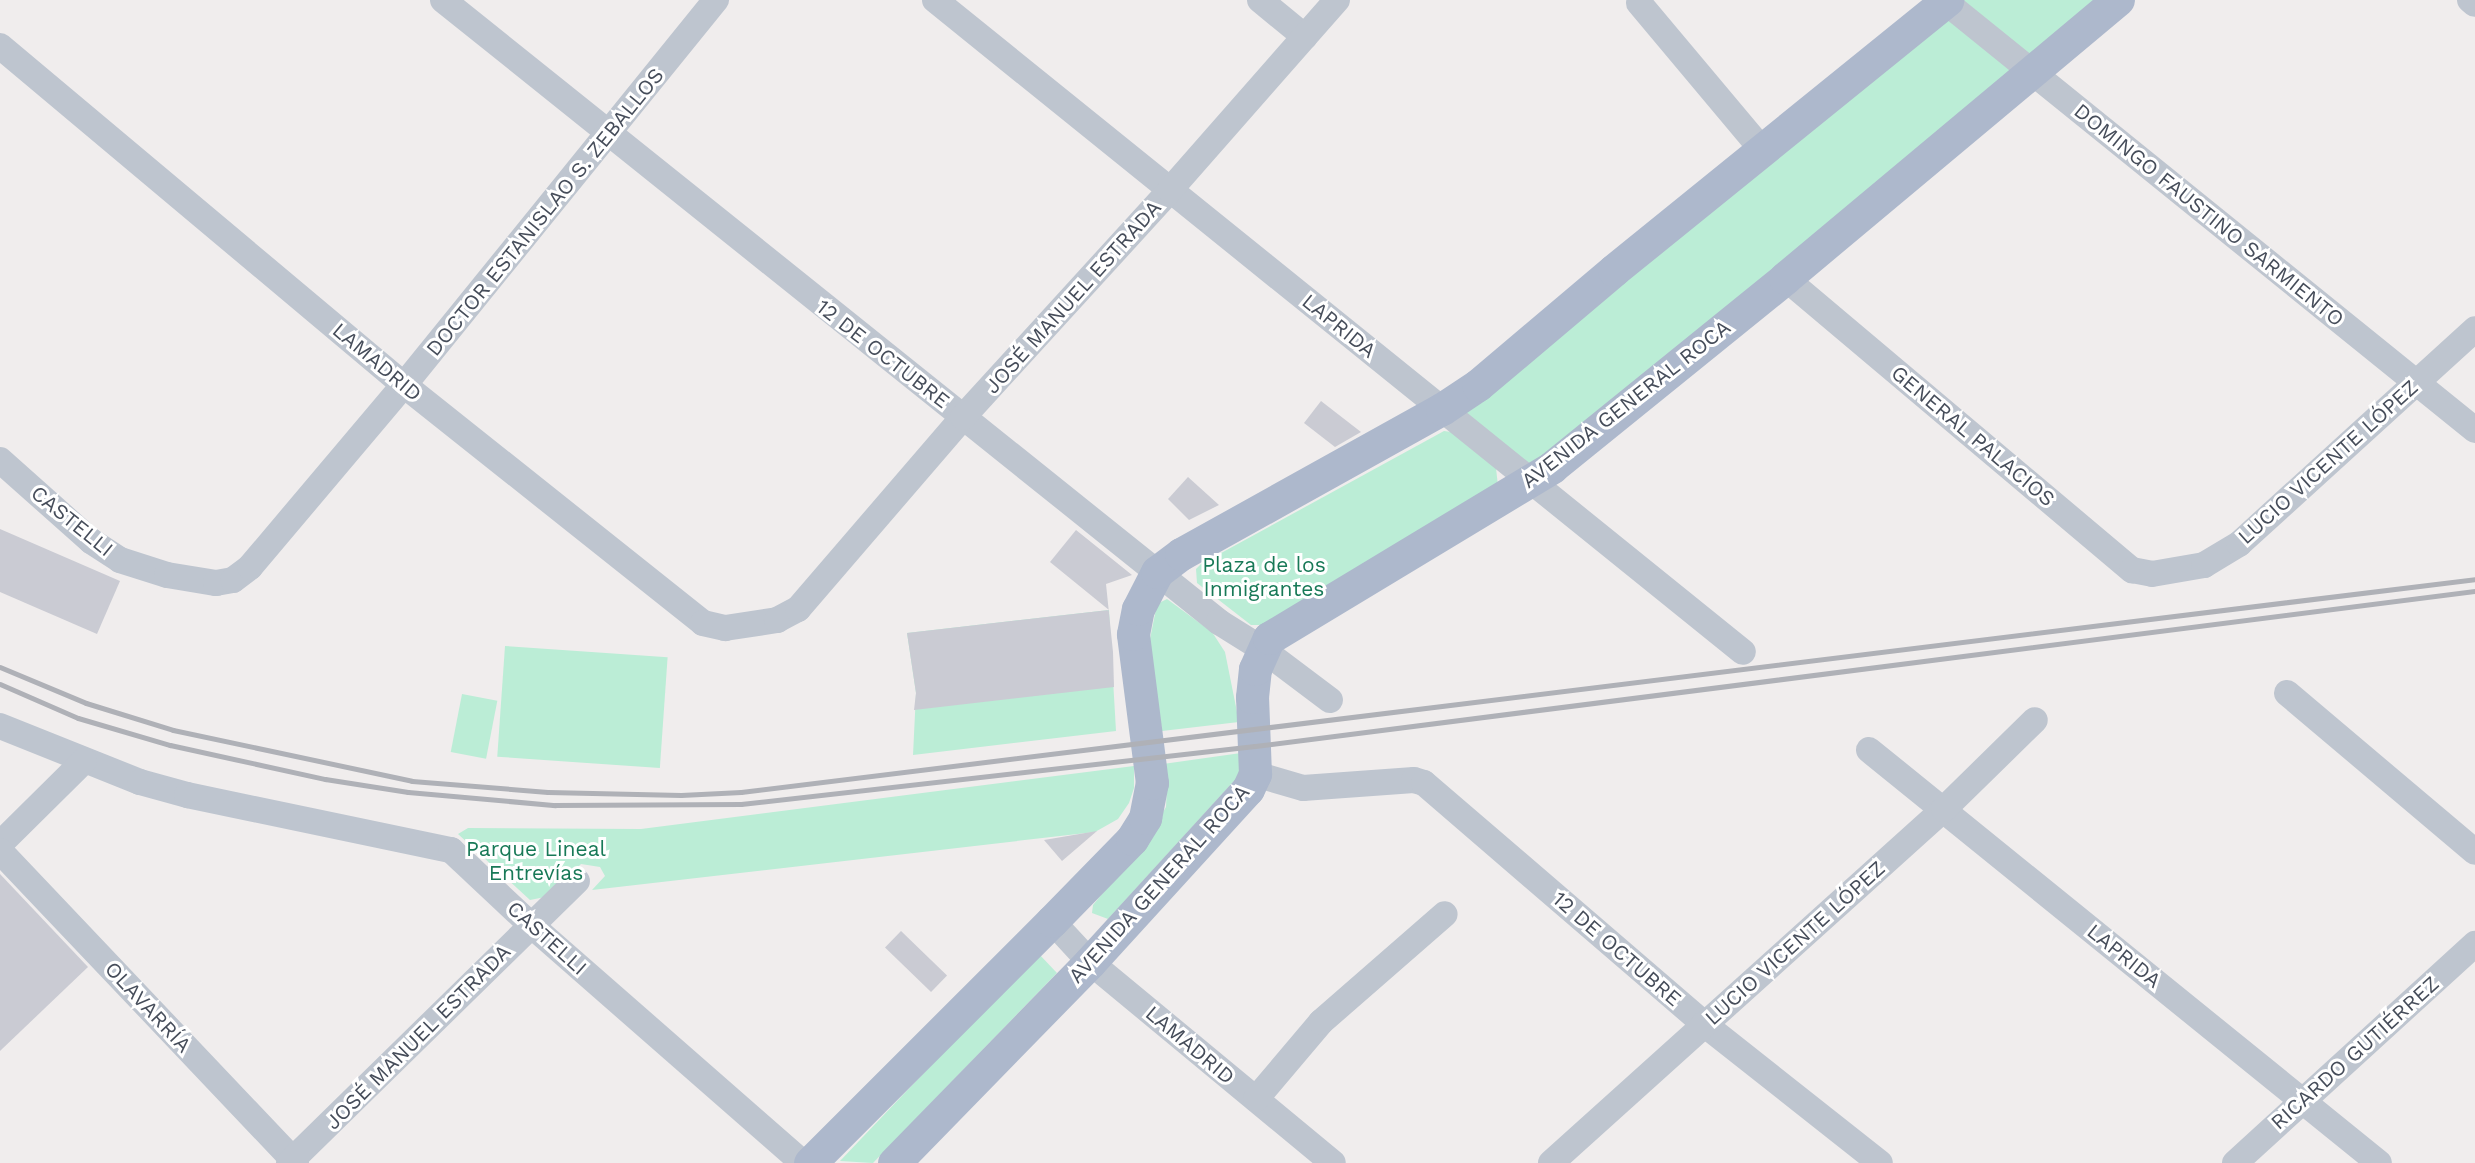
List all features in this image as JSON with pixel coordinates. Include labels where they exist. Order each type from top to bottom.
[{"type":"main road","name":"AVENIDA GENERAL ROCA","points":[[894,1163],[1090,962],[1241,799],[1255,774],[1252,697],[1255,669],[1262,649],[1279,631],[1530,482],[1785,278],[2118,0]]},
{"type":"main road","points":[[810,1163],[1132,839],[1151,802],[1152,783],[1133,634],[1138,610],[1157,572],[1181,554],[1443,409],[1478,386],[1614,270],[1945,1]]},
{"type":"street","name":"12 DE OCTUBRE","points":[[443,0],[607,135],[1219,622],[1262,649],[1330,700]]},
{"type":"street","name":"DOCTOR ESTANISLAO S. ZEBALLOS","points":[[233,580],[250,567],[404,385],[716,0]]},
{"type":"street","name":"LAPRIDA","points":[[935,0],[1743,652]]},
{"type":"street","points":[[1260,0],[1305,37]]},
{"type":"street","name":"JOSÉ MANUEL ESTRADA","points":[[777,620],[798,609],[963,417],[1170,190],[1337,0]]},
{"type":"street","points":[[2470,0],[2475,4]]},
{"type":"street","name":"DOMINGO FAUSTINO SARMIENTO","points":[[1945,1],[2475,430]]},
{"type":"street","points":[[1639,3],[1763,151]]},
{"type":"street","name":"LAMADRID","points":[[0,46],[404,385],[704,624],[725,628],[777,620]]},
{"type":"street","name":"GENERAL PALACIOS","points":[[1785,278],[2132,570],[2142,574],[2168,573]]},
{"type":"street","name":"LUCIO VICENTE LÓPEZ","points":[[2168,573],[2214,562],[2239,544],[2475,329]]},
{"type":"street","name":"CASTELLI","points":[[0,460],[91,541],[120,560],[167,575],[216,583],[233,580]]},
{"type":"street","points":[[2287,693],[2475,852]]},
{"type":"street","name":"LUCIO VICENTE LÓPEZ","points":[[1551,1163],[1944,809],[2035,720]]},
{"type":"street","name":"CASTELLI","points":[[0,726],[84,761],[187,795],[451,850],[531,925],[803,1163]]},
{"type":"street","name":"LAPRIDA","points":[[1869,750],[2379,1163]]},
{"type":"street","points":[[0,844],[84,761]]},
{"type":"street","name":"12 DE OCTUBRE","points":[[1255,774],[1303,788],[1414,780],[1424,783],[1704,1024],[1880,1163]]},
{"type":"street","name":"OLAVARRÍA","points":[[0,851],[293,1162]]},
{"type":"street","name":"JOSÉ MANUEL ESTRADA","points":[[293,1162],[577,881]]},
{"type":"street","points":[[1256,1099],[1321,1022],[1445,914]]},
{"type":"street","name":"LAMADRID","points":[[1052,921],[1090,962],[1333,1163]]},
{"type":"street","name":"RICARDO GUTIÉRREZ","points":[[2235,1163],[2475,944]]},
{"type":"green space","points":[[1947,0],[2112,0],[1530,482],[1442,409]]},
{"type":"green space","name":"Plaza de los Inmigrantes","points":[[1444,431],[1451,432],[1496,468],[1498,486],[1262,625],[1251,625],[1197,583],[1196,569],[1201,564]]},
{"type":"green space","points":[[1167,599],[1212,632],[1225,652],[1239,722],[1162,731],[1149,644],[1157,604]]},
{"type":"green space","points":[[1109,610],[1116,731],[913,755],[916,693],[907,633]]},
{"type":"green space","points":[[505,646],[668,657],[660,768],[497,757]]},
{"type":"green space","points":[[462,694],[497,701],[486,759],[451,752]]},
{"type":"green space","points":[[1241,753],[1245,769],[1108,919],[1092,913],[1093,905],[1147,839],[1166,807],[1167,785],[1163,764]]},
{"type":"green space","name":"Parque Lineal Entrevías","points":[[1134,766],[1134,788],[1129,803],[1118,819],[1095,832],[592,890],[605,876],[600,867],[581,864],[550,896],[530,900],[458,834],[468,828],[641,829]]},
{"type":"green space","points":[[1038,953],[1057,973],[873,1163],[840,1161]]},
{"type":"building","points":[[1321,401],[1361,432],[1335,447],[1304,423]]},
{"type":"building","points":[[1188,477],[1219,505],[1189,520],[1168,499]]},
{"type":"building","points":[[0,529],[120,581],[97,634],[0,592]]},
{"type":"building","points":[[1076,530],[1132,575],[1106,584],[1109,610],[1050,562]]},
{"type":"building","points":[[1109,610],[1114,687],[914,710],[916,693],[907,633]]},
{"type":"building","points":[[1097,831],[1062,861],[1044,840]]},
{"type":"building","points":[[0,874],[88,967],[0,1051]]},
{"type":"building","points":[[901,931],[947,975],[931,992],[885,948]]},
{"type":"railway","points":[[0,667],[86,703],[173,730],[412,781],[548,792],[681,795],[741,792],[2475,579]]},
{"type":"railway","points":[[0,684],[78,718],[170,745],[325,779],[408,792],[555,805],[741,804],[1255,746],[2475,591]]}]
